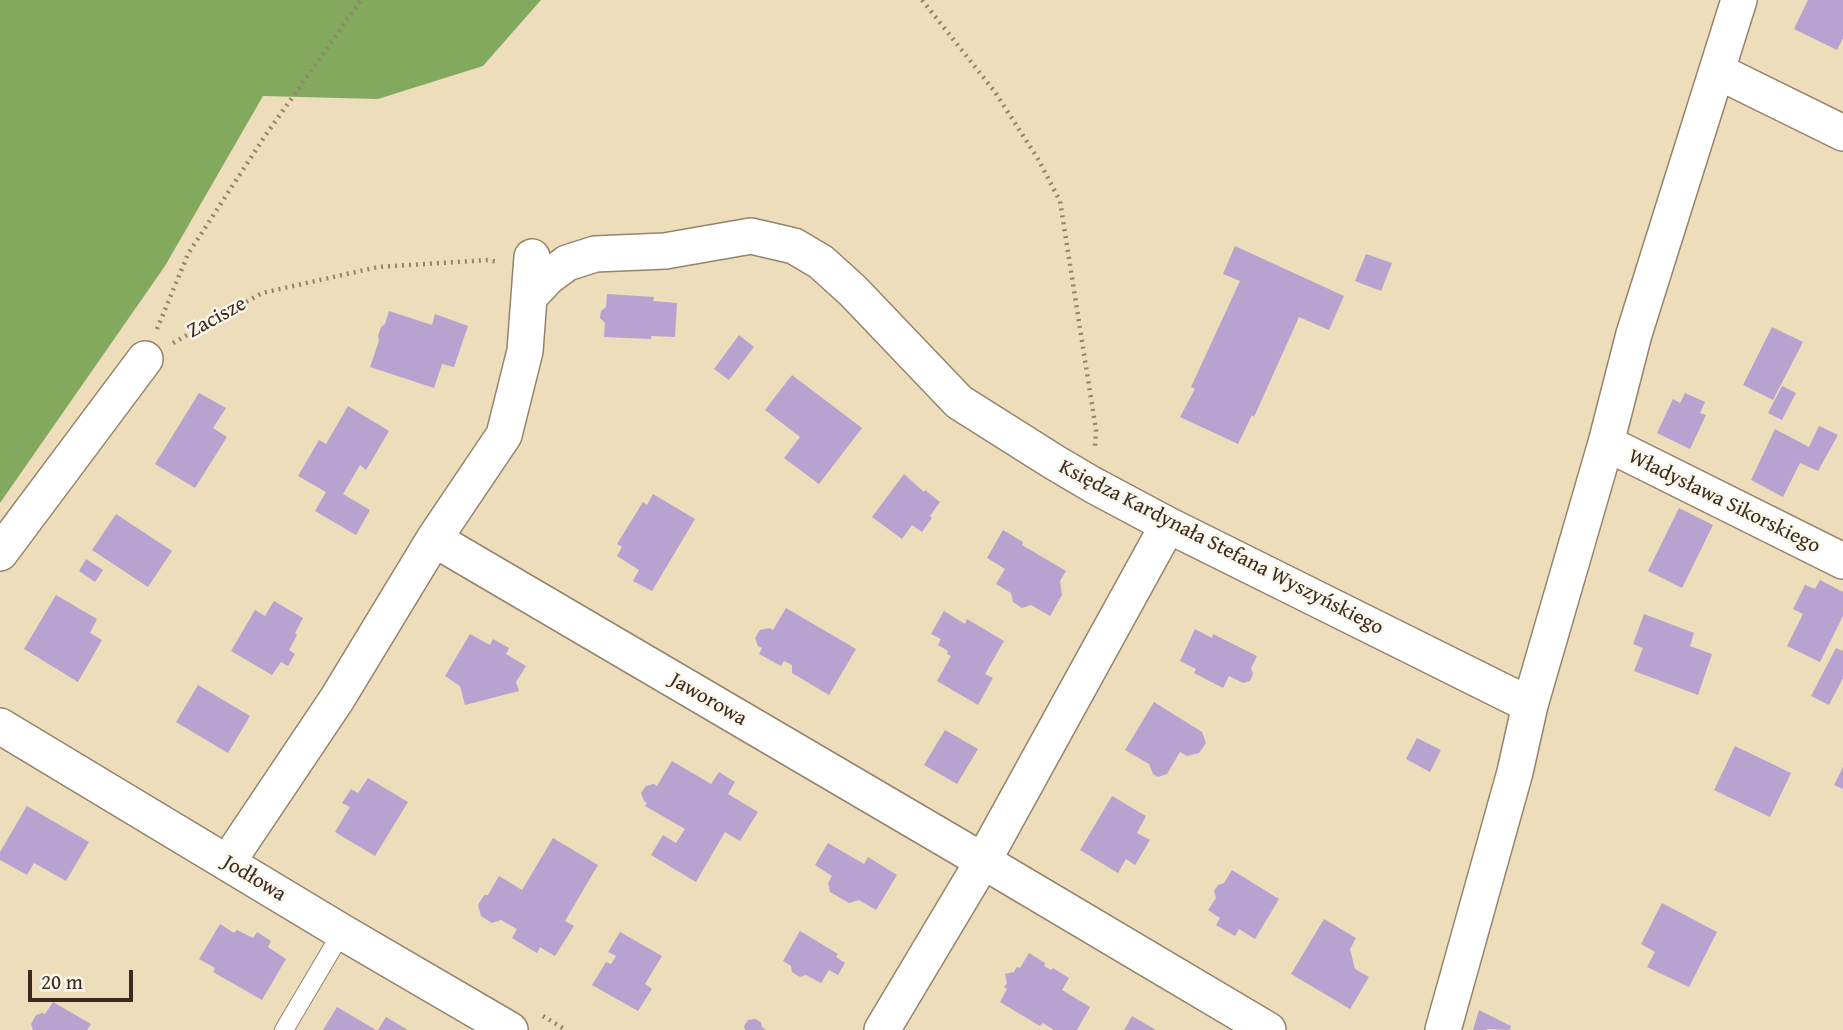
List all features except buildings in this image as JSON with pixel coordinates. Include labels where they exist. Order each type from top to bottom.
[{"type":"street","points":[[1443,1030],[1515,772],[1530,705],[1606,443],[1634,334],[1738,0]]},
{"type":"street","points":[[1717,71],[1843,133]]},
{"type":"street","name":"Księdza Kardynała Stefana Wyszyńskiego","points":[[531,274],[548,277],[567,263],[595,254],[665,251],[751,236],[794,246],[821,262],[853,291],[959,402],[1093,485],[1168,525],[1530,705]]},
{"type":"street","points":[[227,863],[337,699],[434,540],[504,435],[525,351],[531,274]]},
{"type":"street","points":[[0,553],[145,359]]},
{"type":"street","name":"Władysława Sikorskiego","points":[[1606,443],[1843,561]]},
{"type":"street","points":[[883,1030],[983,861],[1168,525]]},
{"type":"street","name":"Jaworowa","points":[[434,540],[1268,1030]]},
{"type":"street","name":"Jodłowa","points":[[0,726],[510,1030]]},
{"type":"lane","points":[[284,1030],[342,932]]},
{"type":"path","points":[[145,359],[188,254],[265,136],[361,0]]},
{"type":"path","points":[[922,0],[995,92],[1038,159],[1060,201],[1096,430],[1093,485]]},
{"type":"path","name":"Zacisze","points":[[145,359],[262,293],[378,267],[488,260],[531,274]]},
{"type":"green space","points":[[0,0],[541,0],[483,66],[378,99],[263,96],[165,266],[0,503]]}]
